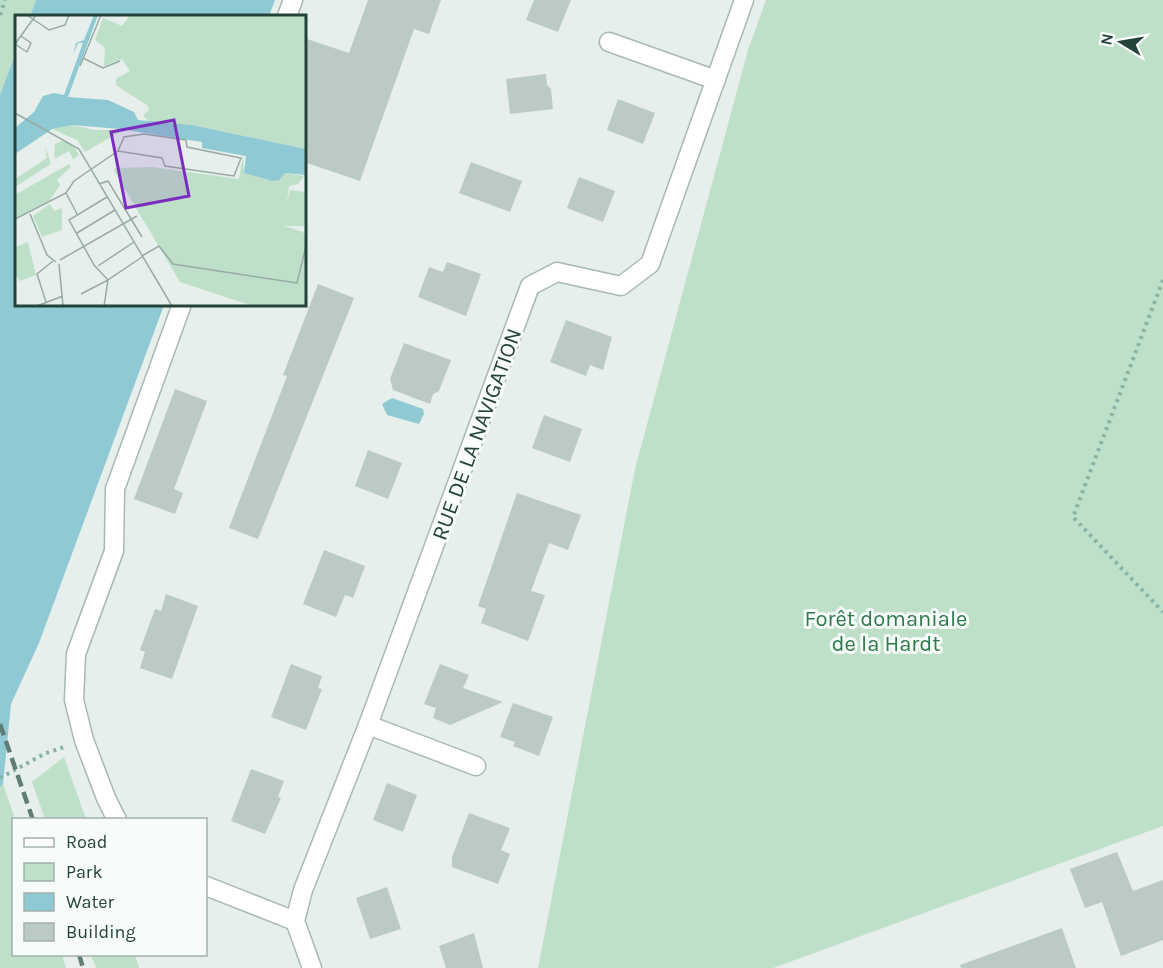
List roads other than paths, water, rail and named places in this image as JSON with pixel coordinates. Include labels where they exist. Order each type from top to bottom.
[{"type":"street","points":[[287,15],[293,0]]},
{"type":"street","name":"RUE DE LA NAVIGATION","points":[[295,921],[303,890],[368,725],[530,286],[557,272],[621,286],[650,264],[744,0]]},
{"type":"street","points":[[609,42],[716,80]]},
{"type":"street","points":[[116,818],[106,798],[84,740],[74,700],[76,654],[114,550],[115,489],[181,306]]},
{"type":"street","points":[[368,725],[476,766]]},
{"type":"street","points":[[207,886],[295,921],[312,968]]},
{"type":"water","points":[[36,0],[275,0],[269,15],[30,15]]},
{"type":"water","points":[[15,55],[15,306],[164,306],[39,643],[11,704],[3,784],[0,787],[0,95]]},
{"type":"water","points":[[392,398],[423,409],[424,414],[419,424],[387,415],[382,404]]},
{"type":"railway","points":[[0,724],[32,818]]},
{"type":"railway","points":[[80,956],[83,968]]},
{"type":"park label","name":"Forêt domaniale de la Hardt","points":[[886,630]]}]
